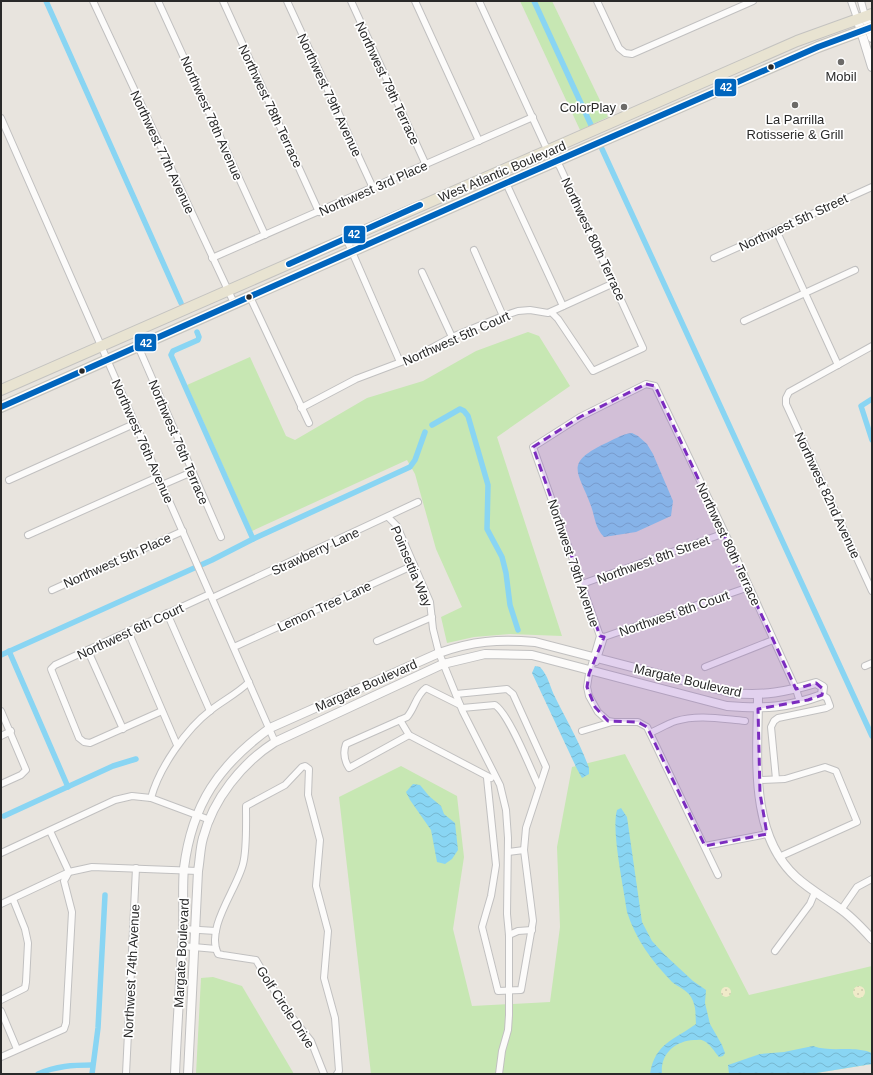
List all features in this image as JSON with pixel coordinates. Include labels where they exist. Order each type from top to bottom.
[{"type":"main road","name":"West Atlantic Boulevard","points":[[1,390],[797,41],[865,16]]},
{"type":"main road","name":"West Atlantic Boulevard","points":[[1,407],[506,183],[818,47],[867,28]]},
{"type":"street","name":"Northwest 77th Avenue","points":[[93,1],[234,303]]},
{"type":"street","name":"Northwest 78th Avenue","points":[[158,1],[265,235]]},
{"type":"street","name":"Northwest 78th Terrace","points":[[223,1],[319,212]]},
{"type":"street","name":"Northwest 79th Avenue","points":[[287,1],[373,188]]},
{"type":"street","name":"Northwest 79th Terrace","points":[[351,1],[426,165]]},
{"type":"street","points":[[416,1],[479,141]]},
{"type":"street","name":"Northwest 80th Terrace","points":[[479,1],[549,150],[557,161],[644,348],[593,371],[558,319],[551,312]]},
{"type":"street","points":[[597,1],[619,48],[624,53],[632,54],[753,1]]},
{"type":"street","points":[[851,1],[865,16]]},
{"type":"street","points":[[861,1],[865,16],[872,67]]},
{"type":"street","points":[[867,28],[872,38]]},
{"type":"street","name":"Northwest 3rd Place","points":[[212,258],[533,117]]},
{"type":"street","name":"Northwest 76th Avenue","points":[[1,118],[102,346],[134,424],[201,571],[275,742]]},
{"type":"street","points":[[506,183],[563,306]]},
{"type":"street","name":"Northwest 5th Street","points":[[714,258],[872,187]]},
{"type":"street","points":[[776,230],[838,365],[872,346]]},
{"type":"street","points":[[346,238],[400,362]]},
{"type":"street","points":[[474,250],[503,316]]},
{"type":"street","points":[[744,321],[855,270]]},
{"type":"street","points":[[422,272],[452,337]]},
{"type":"street","points":[[551,312],[614,283]]},
{"type":"street","points":[[250,296],[309,423]]},
{"type":"street","name":"Northwest 5th Court","points":[[301,408],[356,379],[417,356],[452,337],[503,316],[518,311],[530,310],[548,314],[551,312]]},
{"type":"street","name":"Northwest 76th Terrace","points":[[138,346],[221,537]]},
{"type":"street","name":"Northwest 82nd Avenue","points":[[838,365],[789,392],[786,398],[786,404],[872,591]]},
{"type":"street","name":"Northwest 79th Avenue","points":[[591,670],[602,637],[533,447],[586,413],[646,384],[655,386]]},
{"type":"street","name":"Northwest 80th Terrace","points":[[655,386],[725,533],[796,689],[800,702]]},
{"type":"street","points":[[8,480],[134,424]]},
{"type":"street","points":[[162,485],[192,472]]},
{"type":"street","points":[[28,535],[158,477]]},
{"type":"street","name":"Strawberry Lane","points":[[211,596],[388,517],[418,502]]},
{"type":"street","name":"Poinsettia Way","points":[[388,517],[397,526],[430,602],[439,653],[443,664],[461,706],[496,779],[506,810],[508,852],[507,914],[509,935],[508,1030],[502,1051],[499,1074]]},
{"type":"street","name":"Northwest 5th Place","points":[[52,590],[183,531]]},
{"type":"street","name":"Northwest 8th Street","points":[[582,584],[725,533]]},
{"type":"street","name":"Lemon Tree Lane","points":[[234,647],[414,565]]},
{"type":"street","name":"Northwest 8th Court","points":[[602,637],[749,586]]},
{"type":"street","name":"Northwest 6th Court","points":[[123,729],[90,743],[84,742],[79,738],[51,669],[55,665],[88,651],[166,613],[211,596]]},
{"type":"street","points":[[166,613],[210,711]]},
{"type":"street","points":[[377,641],[432,616]]},
{"type":"street","points":[[128,631],[177,745]]},
{"type":"street","name":"Margate Boulevard","points":[[175,1074],[183,929],[184,870],[196,815],[215,779],[246,745],[270,728],[439,653],[464,644],[506,640],[535,642],[732,693],[758,695],[796,689],[818,683],[824,689],[822,695],[800,702],[758,709],[727,706],[532,655],[504,653],[485,654],[443,664],[275,742],[252,758],[229,783],[210,820],[203,838],[198,871],[188,1074]]},
{"type":"street","points":[[705,667],[773,640]]},
{"type":"street","points":[[88,651],[123,729],[162,711]]},
{"type":"street","points":[[865,666],[872,663]]},
{"type":"street","points":[[591,670],[587,687],[589,696],[598,712],[612,722]]},
{"type":"street","points":[[151,798],[155,784],[177,745],[210,711],[249,682]]},
{"type":"street","points":[[409,735],[349,768],[346,763],[344,750],[346,744],[407,717],[413,709],[420,692],[426,688],[461,706],[495,705],[498,707],[506,719],[539,787]]},
{"type":"street","points":[[456,694],[506,689],[513,694],[546,767],[526,828],[524,850],[532,930],[521,990],[498,991],[482,927],[491,896],[496,865],[487,778]]},
{"type":"street","points":[[758,695],[759,780],[762,818],[767,834],[780,858],[796,877],[841,910],[872,939]]},
{"type":"street","points":[[776,779],[771,727],[774,721],[778,718],[830,706],[826,698],[822,695]]},
{"type":"street","points":[[1,711],[11,731],[26,770],[21,775],[1,784]]},
{"type":"street","points":[[650,733],[676,721],[686,719],[712,718],[745,721]]},
{"type":"street","points":[[400,720],[409,735],[476,770],[487,778],[496,779]]},
{"type":"street","points":[[582,731],[612,722],[641,723],[650,733],[718,875]]},
{"type":"street","points":[[1,736],[11,731]]},
{"type":"street","name":"Golf Circle Drive","points":[[324,1074],[311,1041],[284,1007],[256,960],[218,954],[216,949],[216,931],[244,864],[246,806],[285,785],[302,767],[308,766],[310,772],[308,795],[320,840],[316,886],[328,931],[324,978],[335,1018],[339,1071],[337,1074]]},
{"type":"street","points":[[759,780],[785,779],[825,767],[831,768],[836,771],[857,822],[780,858]]},
{"type":"street","points":[[1,853],[115,800],[132,796],[151,798],[210,820]]},
{"type":"street","points":[[50,831],[69,872]]},
{"type":"street","points":[[705,846],[767,834]]},
{"type":"street","points":[[508,852],[524,850]]},
{"type":"street","points":[[1,904],[69,872],[92,867],[198,871]]},
{"type":"street","name":"Northwest 74th Avenue","points":[[126,1074],[136,868]]},
{"type":"street","points":[[1,1057],[64,1029],[72,912],[64,881],[69,872]]},
{"type":"street","points":[[841,910],[857,887],[872,879]]},
{"type":"street","points":[[775,951],[810,904],[815,892]]},
{"type":"street","points":[[1,1000],[25,988],[28,943],[25,929],[13,899]]},
{"type":"street","points":[[183,929],[216,931]]},
{"type":"street","points":[[509,935],[518,931],[532,930]]},
{"type":"street","name":"Golf Circle Drive","points":[[182,946],[216,949]]},
{"type":"street","points":[[1,1011],[17,1049]]},
{"type":"highlighted area","points":[[646,384],[655,386],[796,689],[816,683],[823,689],[822,695],[808,700],[758,709],[760,793],[767,834],[705,846],[647,727],[638,722],[608,721],[595,707],[587,687],[589,674],[604,637],[600,636],[533,447],[580,417]]},
{"type":"green space","points":[[520,1],[552,1],[608,117],[580,130]]},
{"type":"green space","points":[[528,332],[539,336],[570,386],[497,437],[562,636],[510,634],[474,637],[447,643],[441,617],[462,607],[436,549],[415,474],[407,460],[252,531],[187,385],[250,357],[286,436],[295,440],[367,398],[423,381],[476,351]]},
{"type":"green space","points":[[625,754],[749,995],[872,966],[872,1064],[810,1074],[371,1074],[339,797],[401,766],[457,796],[464,857],[453,929],[472,1006],[550,1002],[560,927],[557,847],[572,767]]},
{"type":"green space","points":[[213,977],[242,986],[294,1074],[196,1074],[201,978]]},
{"type":"sand","points":[[857,986],[861,986],[865,992],[861,998],[857,998],[853,994],[853,990]]},
{"type":"sand","points":[[724,987],[728,987],[730,988],[730,996],[724,997],[721,994],[721,990]]},
{"type":"water","points":[[632,433],[647,444],[653,454],[673,501],[671,516],[636,532],[604,537],[597,526],[591,506],[579,477],[579,463],[583,457],[591,451],[618,437]]},
{"type":"water","points":[[535,666],[540,667],[549,681],[555,697],[589,768],[589,774],[582,778],[532,673]]},
{"type":"water","points":[[413,784],[420,785],[429,796],[441,806],[444,814],[455,823],[458,850],[452,859],[445,864],[437,862],[431,830],[406,792]]},
{"type":"water","points":[[621,808],[627,817],[642,922],[652,941],[665,955],[693,981],[706,990],[705,1003],[710,1024],[725,1053],[723,1056],[719,1057],[708,1044],[702,1040],[681,1043],[670,1050],[666,1055],[663,1060],[662,1074],[650,1074],[656,1055],[667,1043],[696,1024],[695,1008],[693,1001],[685,990],[672,982],[645,950],[635,932],[627,912],[616,831],[617,810]]},
{"type":"water","points":[[813,1046],[828,1049],[857,1050],[872,1053],[872,1064],[810,1074],[729,1074],[728,1065],[760,1054],[784,1052]]},
{"type":"waterway","points":[[46,1],[181,303]]},
{"type":"waterway","points":[[534,1],[591,125]]},
{"type":"waterway","points":[[602,149],[872,736]]},
{"type":"waterway","points":[[197,332],[199,337],[198,340],[173,351],[171,355],[253,539]]},
{"type":"waterway","points":[[872,399],[861,406],[872,440]]},
{"type":"waterway","points":[[432,425],[460,409],[468,416],[488,485],[487,529],[502,557],[506,573],[510,605],[518,630]]},
{"type":"waterway","points":[[1,655],[212,560],[253,539],[410,467],[415,460],[425,432]]},
{"type":"waterway","points":[[9,651],[68,787]]},
{"type":"waterway","points":[[4,816],[113,766],[136,759]]},
{"type":"waterway","points":[[92,1074],[98,1028],[105,895]]},
{"type":"waterway","points":[[38,1074],[65,1066],[92,1065]]},
{"type":"transit line","name":"42","points":[[1,407],[506,183],[818,47],[872,27]]},
{"type":"transit line","name":"42","points":[[289,264],[420,205]]},
{"type":"place","name":"Mobil","points":[[841,62]]},
{"type":"place","name":"La Parrilla Rotisserie & Grill","points":[[795,105]]},
{"type":"place","name":"ColorPlay","points":[[624,107]]}]
